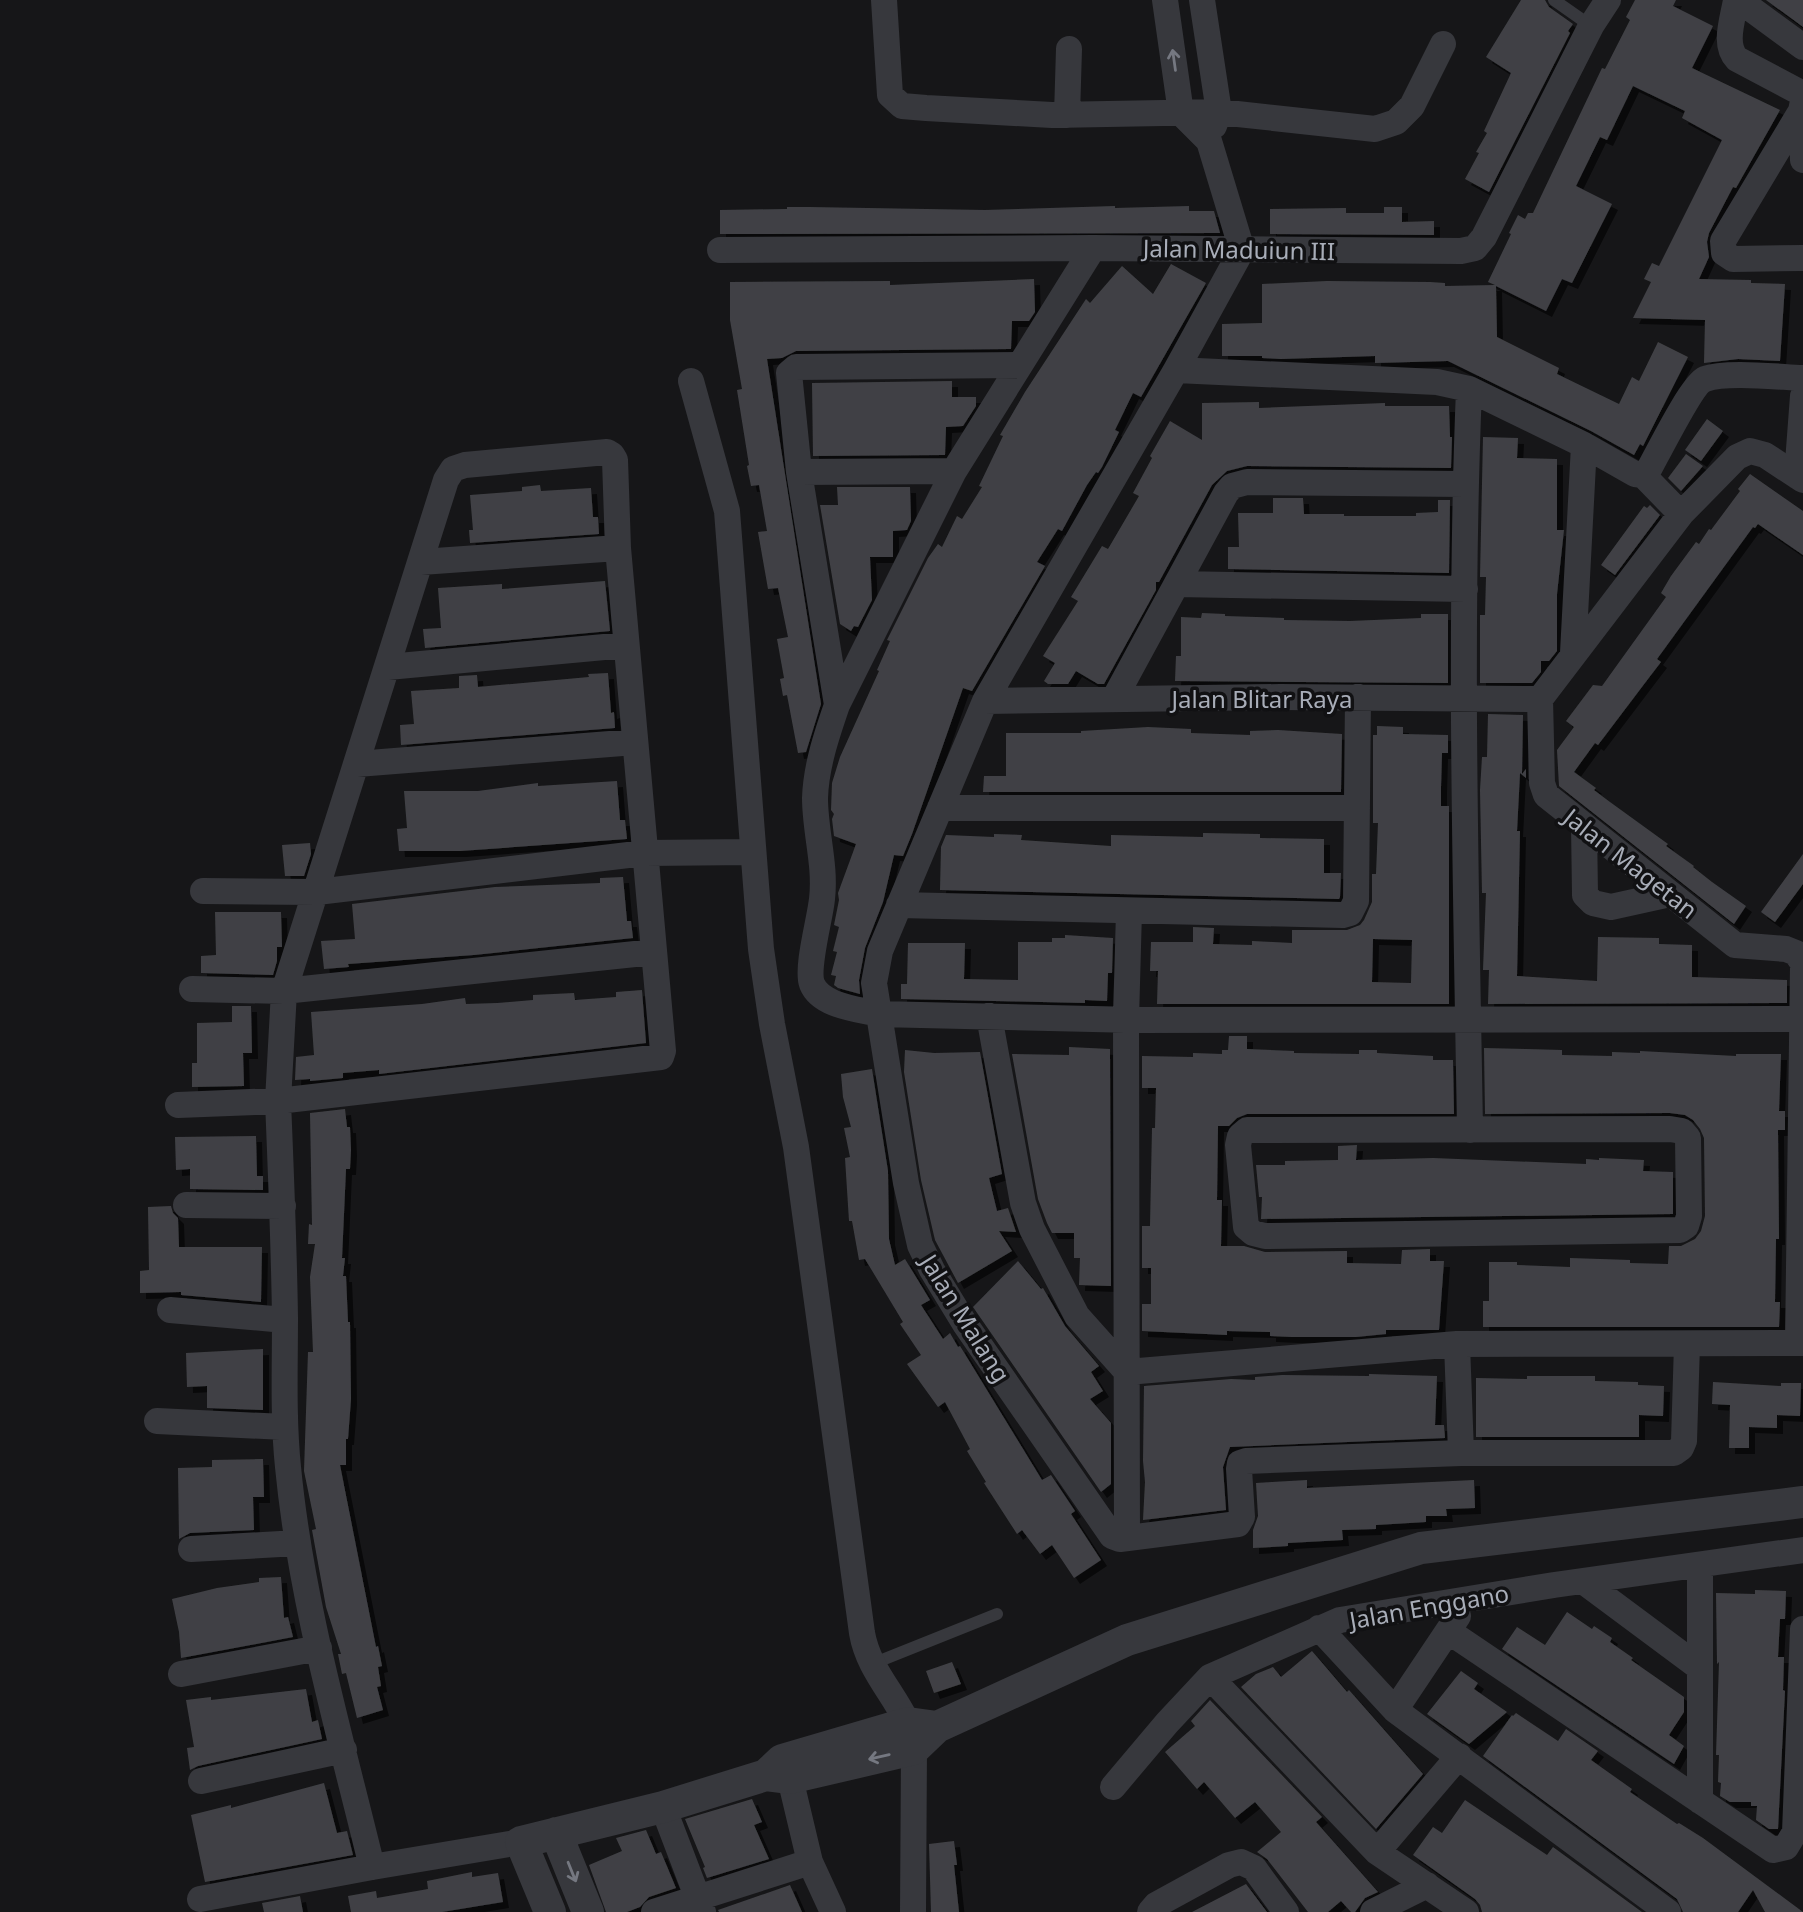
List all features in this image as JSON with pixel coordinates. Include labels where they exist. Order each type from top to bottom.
[{"type":"street","points":[[884,0],[890,95],[902,106],[1066,115],[1219,112],[1375,129],[1396,122],[1412,106],[1443,44]]},
{"type":"street","points":[[1166,0],[1181,113],[1209,141],[1242,250]]},
{"type":"street","points":[[1202,0],[1219,112],[1209,141]]},
{"type":"street","name":"Jalan Maduiun III","points":[[720,250],[1093,248],[1461,251],[1475,247],[1484,237],[1591,26],[1608,0]]},
{"type":"street","points":[[1802,102],[1737,60],[1731,53],[1729,44],[1737,0],[1803,47]]},
{"type":"street","points":[[1066,115],[1069,49]]},
{"type":"street","points":[[1802,102],[1803,160]]},
{"type":"street","points":[[1802,102],[1723,242],[1724,253],[1733,258],[1803,258]]},
{"type":"street","points":[[1093,248],[954,471],[837,705],[826,738],[815,797],[822,853],[822,897],[810,971],[812,984],[819,993],[847,1007],[878,1013],[1126,1020],[1802,1019]]},
{"type":"street","name":"Jalan Malang","points":[[1127,1538],[1112,1536],[965,1324],[932,1270],[914,1223],[874,983],[880,951],[985,701],[1177,370],[1242,250]]},
{"type":"street","points":[[837,705],[799,472],[789,373],[796,367],[1020,365]]},
{"type":"street","points":[[1177,370],[1437,382],[1469,389],[1584,445],[1635,474],[1643,475],[1681,514]]},
{"type":"street","points":[[1643,475],[1648,471],[1702,380],[1719,376],[1803,378]]},
{"type":"street","points":[[691,381],[727,511],[761,949],[772,1024],[796,1147],[862,1633],[871,1664],[920,1733],[913,1912]]},
{"type":"street","points":[[1469,389],[1465,484],[1465,697],[1471,1130]]},
{"type":"street","points":[[1800,478],[1803,396]]},
{"type":"street","points":[[1573,653],[1584,445]]},
{"type":"street","points":[[1540,699],[1681,514],[1737,457],[1750,451],[1765,455],[1800,478]]},
{"type":"street","points":[[178,1105],[278,1101],[657,1059],[663,1051],[618,548],[615,460],[612,455],[607,452],[465,465],[453,469],[446,481],[284,991],[278,1101],[283,1206],[285,1427],[298,1542],[319,1648],[372,1867]]},
{"type":"street","points":[[799,472],[954,471]]},
{"type":"street","points":[[1114,699],[1232,486],[1465,484]]},
{"type":"street","points":[[421,562],[618,548]]},
{"type":"street","points":[[1177,584],[1465,589]]},
{"type":"street","points":[[388,667],[626,645]]},
{"type":"street","points":[[900,905],[1350,913],[1356,901],[1358,697]]},
{"type":"street","name":"Jalan Blitar Raya","points":[[985,701],[1358,697],[1540,699]]},
{"type":"street","name":"Jalan Magetan","points":[[1540,699],[1542,783],[1546,795],[1735,945],[1786,949],[1796,953],[1803,964],[1801,1343]]},
{"type":"street","points":[[357,764],[635,742]]},
{"type":"street","points":[[940,808],[1357,808]]},
{"type":"street","points":[[1584,825],[1585,895],[1593,903],[1611,907],[1670,894]]},
{"type":"street","points":[[203,891],[317,892],[645,853],[752,852]]},
{"type":"street","points":[[1129,911],[1126,1020],[1127,1538],[1238,1524],[1241,1517],[1238,1469],[1240,1463],[1246,1461],[1461,1453],[1674,1453],[1681,1448],[1684,1441],[1687,1344]]},
{"type":"street","points":[[192,989],[284,991],[654,952]]},
{"type":"street","points":[[989,1016],[1023,1203],[1032,1229],[1065,1297],[1093,1335],[1127,1372]]},
{"type":"street","points":[[1247,1130],[1471,1130],[1682,1131],[1688,1138],[1689,1216],[1686,1226],[1680,1230],[1265,1236],[1253,1233],[1246,1227],[1238,1146],[1240,1136],[1247,1130]]},
{"type":"street","points":[[186,1205],[283,1206]]},
{"type":"street","points":[[170,1310],[285,1320]]},
{"type":"street","points":[[1093,1335],[1126,1323]]},
{"type":"street","points":[[1127,1372],[1457,1344],[1801,1343]]},
{"type":"street","points":[[1457,1344],[1461,1453]]},
{"type":"street","points":[[157,1421],[285,1427]]},
{"type":"street","points":[[200,1899],[521,1842],[663,1807],[779,1771],[920,1733],[1127,1640],[1421,1548],[1803,1502]]},
{"type":"street","points":[[191,1549],[298,1542]]},
{"type":"street","name":"Jalan Enggano","points":[[1113,1787],[1210,1677],[1340,1620],[1583,1581],[1803,1550]]},
{"type":"street","points":[[1700,1565],[1700,1801]]},
{"type":"street","points":[[1583,1581],[1700,1668]]},
{"type":"street","points":[[1395,1710],[1468,1599]]},
{"type":"street","points":[[1319,1628],[1395,1710],[1668,1912]]},
{"type":"street","points":[[1448,1631],[1773,1850],[1786,1847],[1795,1832],[1803,1629]]},
{"type":"street","points":[[181,1674],[319,1648]]},
{"type":"street","points":[[1210,1677],[1377,1852],[1466,1912]]},
{"type":"street","points":[[201,1781],[344,1750]]},
{"type":"street","points":[[1377,1852],[1459,1756]]},
{"type":"street","points":[[779,1771],[810,1862],[833,1912]]},
{"type":"street","points":[[663,1807],[700,1906]]},
{"type":"street","points":[[556,1833],[588,1912]]},
{"type":"street","points":[[521,1842],[550,1912]]},
{"type":"street","points":[[654,1912],[700,1906],[810,1862]]},
{"type":"street","points":[[1154,1910],[1230,1865],[1241,1862],[1254,1868],[1286,1912]]},
{"type":"street","points":[[1373,1912],[1427,1885]]},
{"type":"lane","points":[[1554,0],[1591,26]]},
{"type":"lane","points":[[871,1664],[998,1614]]},
{"type":"building","points":[[1521,0],[1545,0],[1549,7],[1573,24],[1489,192],[1465,179],[1479,153],[1476,152],[1487,133],[1484,131],[1511,73],[1486,57]]},
{"type":"building","points":[[1635,0],[1676,0],[1673,6],[1713,26],[1692,68],[1780,110],[1736,188],[1733,187],[1709,233],[1709,257],[1699,279],[1785,284],[1780,361],[1738,359],[1704,363],[1705,320],[1633,318],[1651,282],[1644,279],[1652,263],[1659,266],[1722,140],[1682,118],[1685,111],[1633,86],[1607,140],[1600,137],[1576,186],[1612,204],[1572,283],[1562,279],[1546,311],[1496,286],[1497,337],[1559,368],[1557,374],[1619,404],[1632,377],[1639,381],[1658,342],[1688,357],[1643,446],[1640,444],[1634,455],[1448,361],[1375,363],[1375,356],[1281,359],[1222,356],[1222,324],[1262,323],[1262,284],[1327,281],[1430,282],[1445,283],[1445,286],[1495,285],[1488,282],[1511,234],[1509,233],[1518,215],[1525,219],[1528,213],[1533,213],[1602,68],[1605,69],[1630,20],[1626,17]]},
{"type":"building","points":[[1766,0],[1803,0],[1803,27],[1795,21]]},
{"type":"building","points":[[1189,206],[1189,211],[1214,211],[1220,233],[720,234],[720,210],[809,207],[985,210]]},
{"type":"building","points":[[1384,207],[1402,207],[1402,222],[1434,221],[1434,235],[1270,234],[1270,209],[1346,208],[1346,213],[1384,213]]},
{"type":"building","points":[[1171,264],[1206,283],[1141,397],[1133,393],[1115,430],[1119,432],[1102,467],[1087,485],[1062,531],[1058,529],[1037,562],[1045,566],[972,691],[963,688],[903,856],[894,855],[883,902],[865,948],[859,980],[860,994],[838,988],[834,985],[836,976],[831,975],[837,952],[833,951],[839,927],[834,925],[838,893],[856,844],[834,836],[832,783],[840,757],[879,671],[877,670],[890,641],[887,640],[928,558],[938,544],[942,547],[957,516],[962,519],[982,487],[979,486],[1003,436],[1000,435],[1086,299],[1090,303],[1122,266],[1153,294]]},
{"type":"building","points":[[1034,279],[1035,312],[1029,321],[1012,321],[1011,349],[796,351],[782,358],[767,359],[821,704],[806,752],[798,753],[787,695],[783,696],[780,679],[784,678],[777,639],[788,637],[778,588],[768,589],[758,532],[767,531],[759,485],[751,486],[747,466],[749,465],[737,390],[742,389],[730,320],[730,282],[890,281],[890,285]]},
{"type":"building","points":[[952,381],[952,397],[976,397],[976,406],[963,426],[946,427],[945,455],[813,456],[812,383]]},
{"type":"building","points":[[1259,402],[1259,408],[1385,403],[1385,406],[1449,406],[1451,468],[1247,466],[1227,471],[1212,485],[1159,582],[1156,582],[1156,590],[1104,684],[1098,684],[1076,671],[1068,684],[1048,684],[1044,681],[1055,663],[1043,656],[1078,601],[1071,597],[1102,546],[1108,549],[1139,496],[1133,493],[1170,421],[1202,440],[1202,403]]},
{"type":"building","points":[[1707,419],[1723,431],[1701,461],[1685,450]]},
{"type":"building","points":[[1483,437],[1518,438],[1517,458],[1557,459],[1557,530],[1564,530],[1557,594],[1557,651],[1549,661],[1541,661],[1541,672],[1532,683],[1480,683],[1480,615],[1485,615],[1486,577],[1480,577]]},
{"type":"building","points":[[1686,454],[1703,466],[1681,491],[1668,478]]},
{"type":"building","points":[[1750,474],[1803,511],[1803,555],[1758,524],[1753,527],[1657,659],[1661,662],[1574,772],[1746,906],[1734,924],[1559,786],[1557,750],[1574,727],[1566,721],[1593,685],[1602,686],[1666,597],[1661,593],[1671,576],[1696,542],[1699,544],[1709,529],[1711,530]]},
{"type":"building","points":[[540,485],[541,491],[591,488],[593,517],[598,517],[599,534],[470,543],[469,530],[473,530],[470,495],[522,491],[522,487]]},
{"type":"building","points":[[837,487],[910,487],[911,521],[907,530],[893,531],[893,557],[870,557],[872,600],[858,627],[854,626],[851,631],[840,624],[820,505],[838,505]]},
{"type":"building","points":[[1273,498],[1303,498],[1304,514],[1344,516],[1416,516],[1416,513],[1438,512],[1438,500],[1450,500],[1449,573],[1228,569],[1228,547],[1239,547],[1238,513],[1273,513]]},
{"type":"building","points":[[1650,505],[1660,515],[1615,575],[1601,565],[1644,506],[1647,508]]},
{"type":"building","points":[[605,581],[610,631],[425,648],[423,629],[441,628],[438,588],[502,584],[502,589]]},
{"type":"building","points":[[1202,613],[1284,620],[1350,621],[1448,614],[1448,683],[1175,681],[1176,656],[1181,656],[1181,617],[1201,618]]},
{"type":"building","points":[[608,673],[615,728],[401,745],[400,725],[414,724],[411,691],[459,688],[459,676],[477,675],[478,687]]},
{"type":"building","points":[[1488,714],[1523,715],[1522,774],[1526,769],[1526,778],[1520,773],[1517,831],[1520,831],[1517,976],[1597,981],[1598,937],[1659,938],[1659,944],[1692,945],[1692,977],[1787,980],[1787,1003],[1488,1004],[1489,970],[1483,970],[1486,893],[1482,893],[1480,790],[1482,757],[1487,757]]},
{"type":"building","points":[[1377,726],[1403,727],[1403,734],[1448,735],[1448,753],[1442,753],[1441,806],[1449,806],[1449,1004],[1157,1004],[1158,971],[1150,971],[1151,942],[1193,942],[1193,927],[1214,928],[1213,944],[1252,945],[1252,941],[1292,943],[1292,930],[1347,930],[1360,925],[1372,902],[1372,874],[1376,874],[1378,823],[1373,823],[1373,735],[1377,735]],"holes":[[[1373,939],[1412,940],[1411,983],[1372,982]]]},
{"type":"building","points":[[1148,727],[1191,729],[1191,733],[1250,735],[1250,731],[1278,730],[1342,734],[1341,792],[983,792],[984,776],[1006,776],[1006,733],[1081,733]]},
{"type":"building","points":[[617,781],[620,820],[625,820],[627,839],[460,851],[399,851],[397,829],[407,828],[404,791],[478,791],[538,783],[538,786]]},
{"type":"building","points":[[1203,833],[1260,834],[1260,838],[1324,839],[1324,873],[1341,873],[1340,897],[940,890],[941,847],[946,835],[1022,835],[1021,840],[1111,846],[1111,835],[1203,837]]},
{"type":"building","points":[[310,843],[311,854],[304,876],[285,876],[282,845]]},
{"type":"building","points":[[1803,854],[1803,884],[1775,922],[1761,912]]},
{"type":"building","points":[[623,877],[627,921],[631,921],[633,938],[474,955],[348,964],[349,967],[324,969],[321,941],[355,939],[352,904],[495,887],[600,883],[600,878]]},
{"type":"building","points":[[215,912],[281,912],[282,947],[277,947],[273,975],[201,973],[201,956],[216,955]]},
{"type":"building","points":[[1065,935],[1113,938],[1112,973],[1108,973],[1107,1001],[1085,1000],[1085,1003],[901,999],[901,984],[907,984],[908,943],[965,943],[964,979],[1018,980],[1018,942],[1052,942],[1052,938],[1065,938]]},
{"type":"building","points":[[642,990],[646,1043],[379,1074],[379,1070],[343,1073],[343,1078],[295,1080],[296,1057],[314,1055],[311,1012],[465,998],[466,1004],[497,1003],[533,1000],[533,995],[574,993],[575,1000],[616,997],[616,992]]},
{"type":"building","points":[[232,1006],[251,1006],[252,1053],[243,1053],[244,1086],[192,1087],[192,1063],[197,1063],[197,1023],[232,1022]]},
{"type":"building","points":[[1229,1036],[1247,1036],[1247,1049],[1359,1054],[1359,1050],[1377,1050],[1377,1053],[1433,1056],[1433,1060],[1453,1060],[1454,1114],[1247,1114],[1237,1118],[1229,1126],[1218,1126],[1217,1200],[1222,1200],[1221,1246],[1244,1246],[1265,1252],[1347,1251],[1347,1263],[1401,1264],[1402,1250],[1430,1249],[1430,1261],[1444,1261],[1439,1330],[1386,1330],[1386,1334],[1356,1337],[1270,1336],[1270,1332],[1227,1331],[1227,1335],[1142,1331],[1142,1304],[1151,1304],[1151,1268],[1142,1268],[1142,1226],[1150,1226],[1152,1128],[1155,1128],[1156,1088],[1142,1088],[1142,1056],[1193,1057],[1193,1053],[1222,1054],[1222,1050],[1228,1050]]},
{"type":"building","points":[[1069,1047],[1110,1049],[1111,1286],[1079,1285],[1080,1258],[1074,1258],[1074,1233],[1052,1233],[1047,1223],[1038,1199],[1012,1054],[1069,1055]]},
{"type":"building","points":[[1484,1048],[1562,1050],[1562,1055],[1612,1056],[1612,1052],[1640,1051],[1736,1056],[1781,1054],[1779,1111],[1785,1111],[1785,1130],[1778,1130],[1779,1239],[1776,1239],[1775,1302],[1780,1302],[1779,1327],[1483,1327],[1483,1301],[1489,1301],[1489,1262],[1570,1267],[1570,1258],[1668,1264],[1669,1246],[1681,1246],[1695,1239],[1701,1231],[1705,1216],[1704,1138],[1693,1120],[1685,1115],[1670,1113],[1485,1114]]},
{"type":"building","points":[[905,1050],[934,1053],[980,1052],[1002,1174],[989,1178],[997,1211],[1008,1208],[1016,1232],[999,1231],[1012,1251],[958,1283],[935,1240],[921,1180],[904,1072]]},
{"type":"building","points":[[872,1069],[888,1171],[889,1239],[895,1265],[905,1259],[930,1300],[921,1305],[943,1339],[950,1333],[958,1347],[960,1346],[1042,1480],[1051,1475],[1075,1511],[1071,1514],[1101,1560],[1074,1578],[1052,1545],[1040,1554],[1022,1530],[1017,1534],[984,1483],[986,1482],[967,1451],[970,1449],[945,1402],[938,1407],[907,1364],[921,1355],[900,1324],[903,1322],[865,1259],[859,1260],[852,1221],[849,1221],[845,1158],[850,1157],[844,1128],[851,1127],[843,1097],[841,1074]]},
{"type":"building","points":[[345,1109],[347,1127],[350,1127],[351,1150],[350,1169],[346,1169],[342,1258],[345,1258],[343,1276],[346,1276],[350,1322],[351,1399],[346,1465],[340,1465],[382,1666],[378,1667],[381,1686],[377,1687],[383,1710],[357,1718],[346,1673],[342,1674],[338,1654],[341,1654],[326,1607],[312,1530],[316,1529],[304,1471],[308,1352],[313,1352],[310,1277],[315,1244],[308,1244],[309,1224],[312,1225],[310,1113]]},
{"type":"building","points":[[256,1136],[257,1176],[263,1176],[263,1190],[190,1189],[190,1169],[176,1170],[175,1137]]},
{"type":"building","points":[[1357,1145],[1356,1160],[1433,1158],[1586,1164],[1586,1159],[1599,1158],[1644,1160],[1643,1171],[1673,1172],[1673,1214],[1261,1219],[1262,1197],[1259,1197],[1256,1165],[1285,1165],[1285,1161],[1338,1160],[1338,1146]]},
{"type":"building","points":[[171,1206],[178,1218],[179,1247],[262,1247],[261,1302],[181,1295],[181,1292],[140,1293],[140,1271],[149,1270],[148,1207]]},
{"type":"building","points":[[1018,1261],[1041,1289],[1043,1288],[1065,1326],[1099,1366],[1091,1372],[1103,1391],[1090,1399],[1111,1423],[1111,1484],[1101,1492],[973,1307]]},
{"type":"building","points":[[263,1349],[263,1410],[207,1408],[207,1386],[187,1387],[186,1353]]},
{"type":"building","points":[[1282,1375],[1437,1376],[1435,1425],[1444,1425],[1445,1438],[1230,1447],[1223,1467],[1226,1510],[1143,1520],[1144,1386],[1231,1379],[1255,1380],[1255,1377]]},
{"type":"building","points":[[1527,1376],[1595,1376],[1595,1381],[1638,1382],[1638,1385],[1664,1386],[1663,1416],[1639,1415],[1639,1437],[1476,1437],[1476,1378],[1527,1379]]},
{"type":"building","points":[[1713,1382],[1781,1386],[1781,1383],[1801,1383],[1800,1416],[1777,1415],[1777,1428],[1749,1427],[1749,1448],[1729,1448],[1730,1405],[1712,1404]]},
{"type":"building","points":[[263,1459],[264,1497],[253,1497],[254,1530],[190,1533],[179,1539],[178,1468],[212,1467],[212,1460]]},
{"type":"building","points":[[1307,1480],[1307,1488],[1474,1480],[1475,1508],[1446,1509],[1447,1516],[1426,1516],[1426,1522],[1376,1525],[1376,1529],[1342,1530],[1343,1540],[1253,1548],[1253,1530],[1258,1516],[1256,1483]]},
{"type":"building","points":[[281,1577],[284,1618],[288,1617],[293,1637],[181,1658],[172,1599],[217,1588],[259,1582],[259,1578]]},
{"type":"building","points":[[1755,1590],[1786,1591],[1785,1619],[1780,1619],[1778,1657],[1784,1657],[1785,1691],[1778,1829],[1769,1829],[1756,1820],[1757,1806],[1751,1806],[1751,1802],[1730,1802],[1720,1796],[1721,1783],[1718,1782],[1719,1755],[1716,1755],[1719,1662],[1717,1664],[1716,1593],[1755,1594]]},
{"type":"building","points":[[1567,1612],[1592,1629],[1594,1626],[1612,1638],[1610,1642],[1633,1658],[1631,1660],[1684,1697],[1684,1712],[1669,1735],[1684,1746],[1674,1764],[1502,1649],[1517,1627],[1545,1645]]},
{"type":"building","points":[[1312,1651],[1423,1774],[1376,1829],[1241,1687],[1256,1674],[1273,1667],[1281,1677]]},
{"type":"building","points":[[952,1662],[961,1684],[934,1693],[926,1671]]},
{"type":"building","points":[[1461,1671],[1478,1683],[1474,1689],[1507,1712],[1469,1744],[1427,1714]]},
{"type":"building","points":[[306,1689],[312,1722],[318,1720],[322,1739],[190,1770],[187,1748],[194,1747],[186,1700],[211,1697],[211,1700]]},
{"type":"building","points":[[1210,1700],[1322,1817],[1316,1822],[1378,1892],[1365,1898],[1355,1912],[1351,1912],[1341,1901],[1328,1912],[1308,1912],[1267,1859],[1257,1852],[1281,1832],[1255,1802],[1235,1818],[1204,1782],[1197,1789],[1165,1752],[1195,1726],[1191,1721]]},
{"type":"building","points":[[1516,1713],[1558,1741],[1566,1729],[1598,1751],[1591,1760],[1632,1789],[1630,1792],[1703,1838],[1803,1912],[1765,1912],[1753,1890],[1738,1912],[1683,1912],[1677,1899],[1483,1756]]},
{"type":"building","points":[[324,1783],[337,1833],[347,1831],[353,1855],[205,1882],[191,1815],[231,1805],[231,1808]]},
{"type":"building","points":[[752,1799],[762,1822],[754,1825],[769,1859],[707,1878],[685,1819]]},
{"type":"building","points":[[1465,1800],[1547,1855],[1553,1847],[1642,1912],[1482,1912],[1475,1899],[1413,1855],[1433,1827],[1442,1833]]},
{"type":"building","points":[[646,1830],[656,1854],[661,1852],[676,1888],[649,1897],[640,1907],[627,1912],[606,1912],[589,1865],[622,1851],[616,1838]]},
{"type":"building","points":[[954,1841],[959,1912],[931,1912],[929,1844]]},
{"type":"building","points":[[472,1872],[472,1877],[498,1873],[503,1902],[442,1912],[351,1912],[348,1896],[376,1891],[377,1898],[428,1889],[427,1881]]},
{"type":"building","points":[[1246,1884],[1267,1912],[1192,1912]]},
{"type":"building","points":[[790,1885],[802,1912],[718,1910]]},
{"type":"building","points":[[300,1896],[303,1912],[264,1912],[262,1903]]}]
